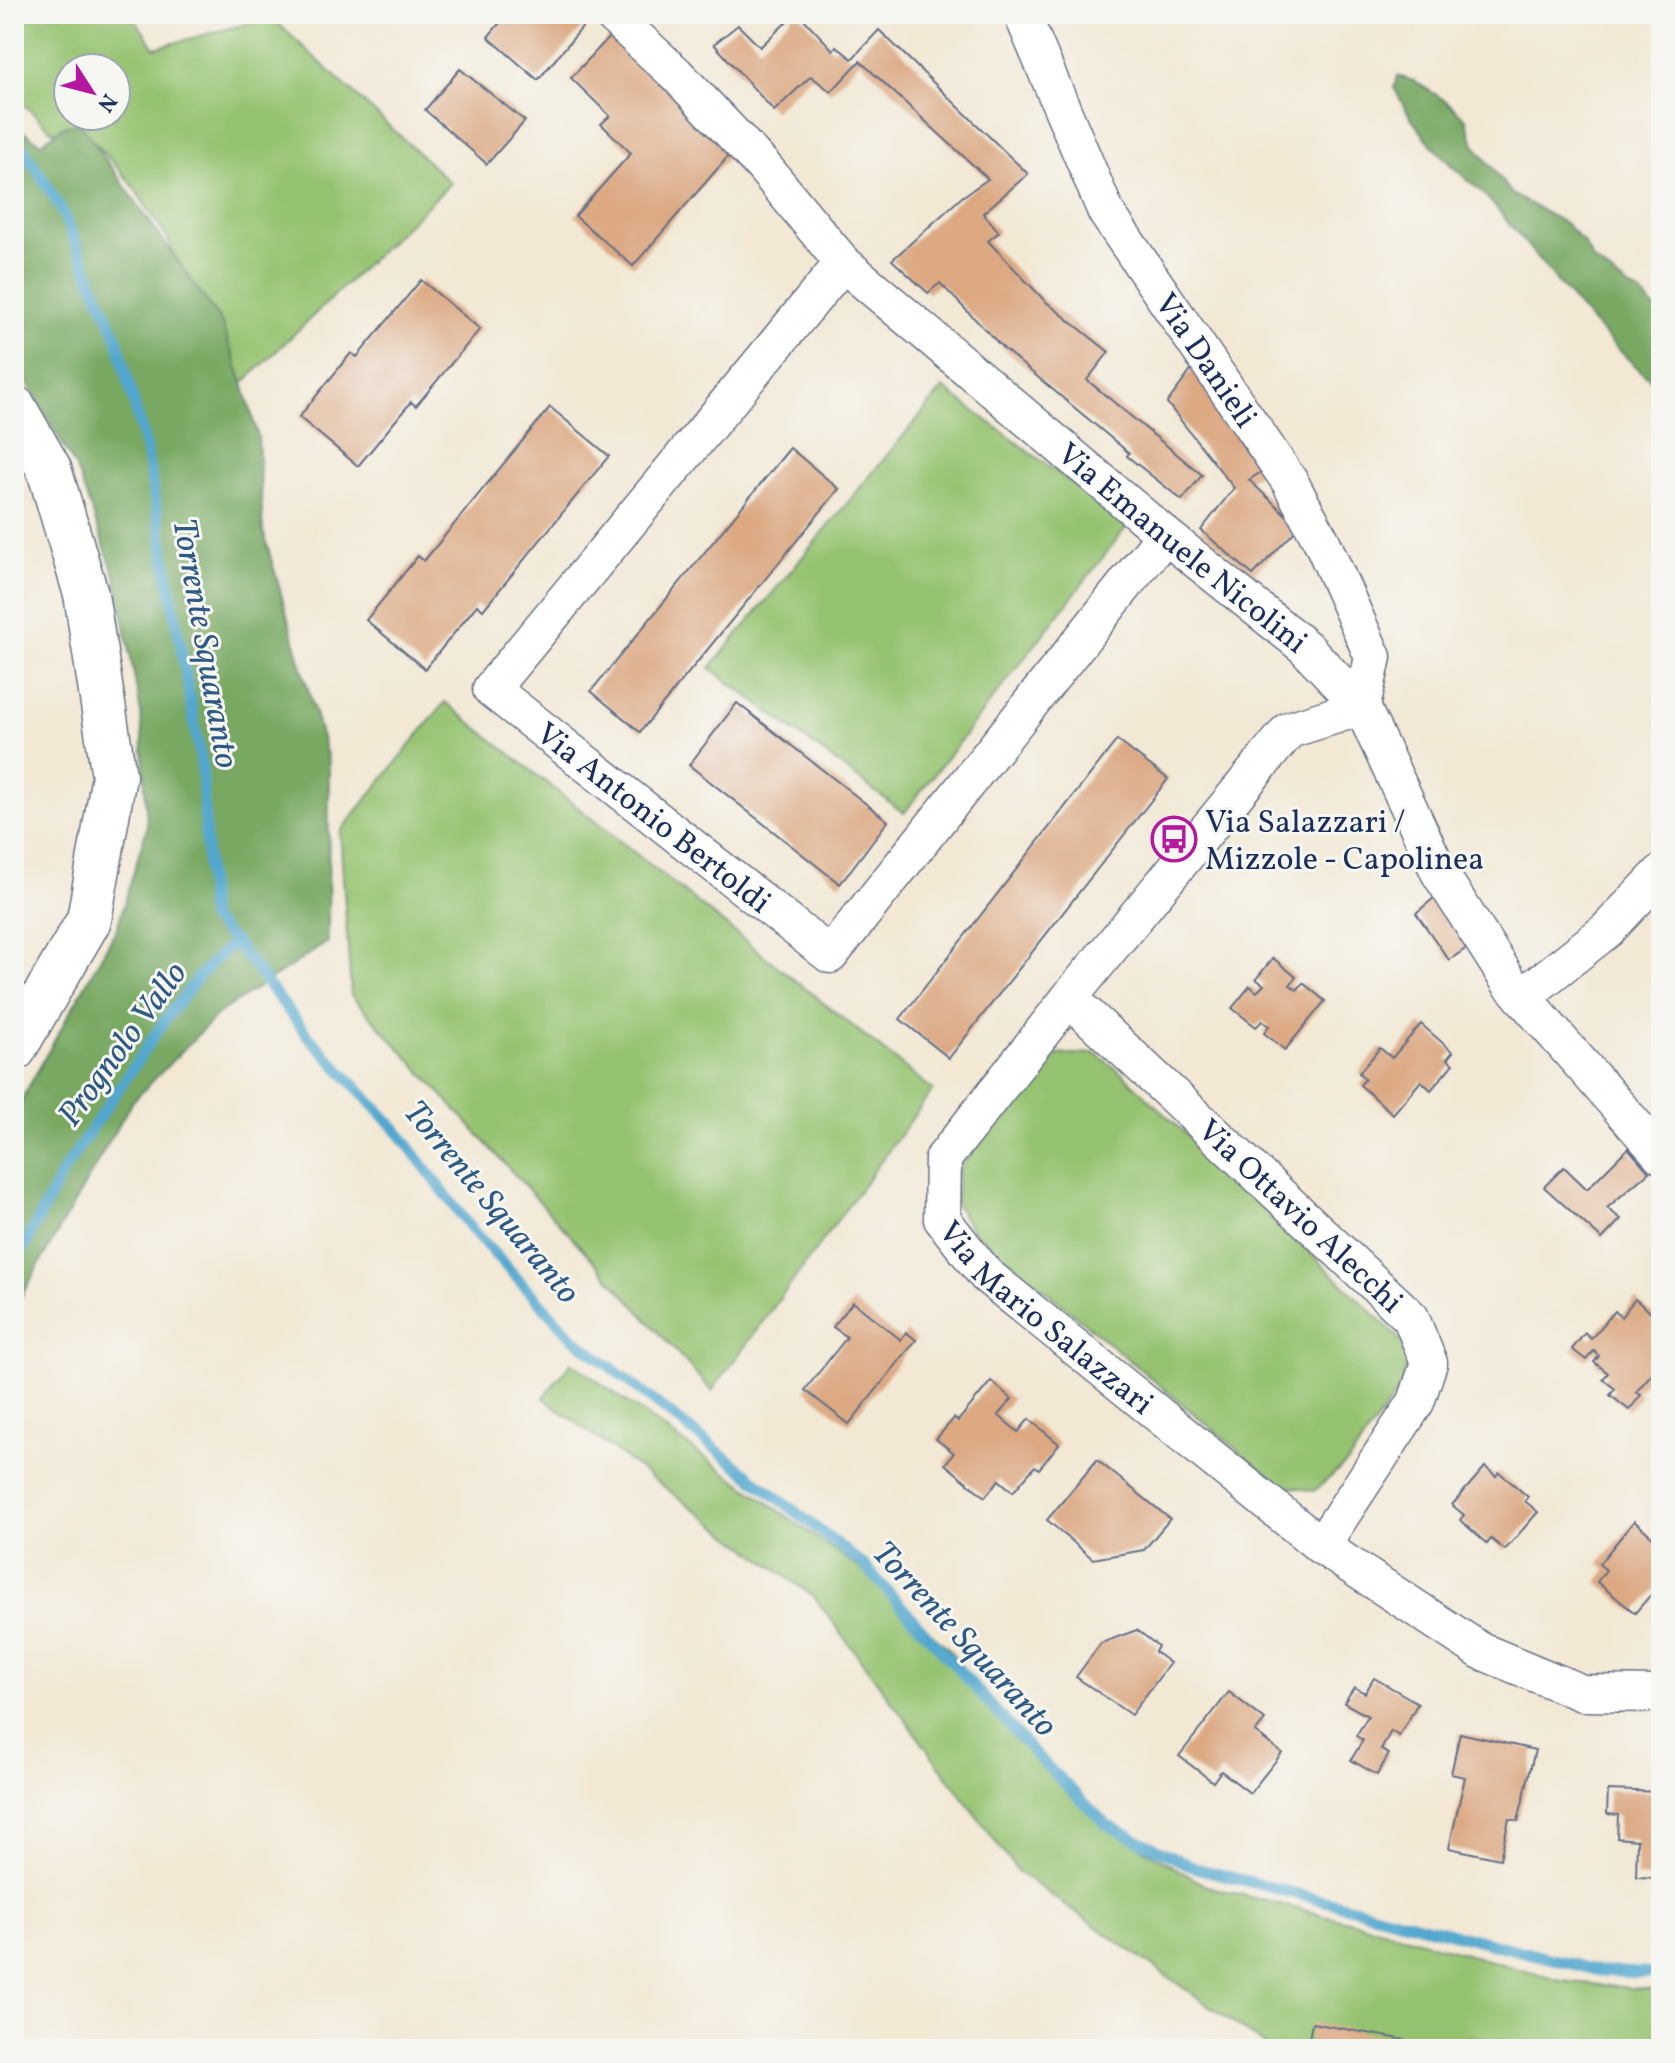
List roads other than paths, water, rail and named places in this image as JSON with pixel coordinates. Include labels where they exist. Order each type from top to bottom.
[{"type":"street","name":"Via Emanuele Nicolini","points":[[611,14],[676,74],[763,166],[843,263],[1165,535],[1305,647],[1362,707],[1439,872],[1510,983],[1661,1155]]},
{"type":"street","name":"Via Danieli","points":[[1022,14],[1106,212],[1290,482],[1322,542],[1373,657],[1362,707]]},
{"type":"street","name":"Via Antonio Bertoldi","points":[[843,263],[491,689],[830,955],[1165,535]]},
{"type":"street","points":[[14,408],[49,469],[86,594],[114,776],[89,920],[14,1049]]},
{"type":"street","name":"Via Mario Salazzari","points":[[1362,707],[1289,730],[1069,998],[943,1159],[942,1219],[986,1275],[1321,1546],[1481,1651],[1582,1693],[1661,1694]]},
{"type":"street","points":[[1522,997],[1607,930],[1661,873]]},
{"type":"street","name":"Via Ottavio Alecchi","points":[[1069,998],[1411,1318],[1429,1363],[1416,1402],[1321,1546]]},
{"type":"waterway","name":"Torrente Squaranto","points":[[14,133],[60,207],[116,335],[145,444],[202,767],[210,918],[234,941],[308,1036],[395,1128],[474,1232],[572,1337],[865,1566],[1033,1752],[1107,1825],[1196,1868],[1599,1971],[1661,1974]]},
{"type":"waterway","name":"Prognolo Vallo","points":[[14,1267],[62,1173],[165,1020],[200,975],[234,941]]},
{"type":"place","name":"Via Salazzari / Mizzole - Capolinea","points":[[1174,839]]}]
